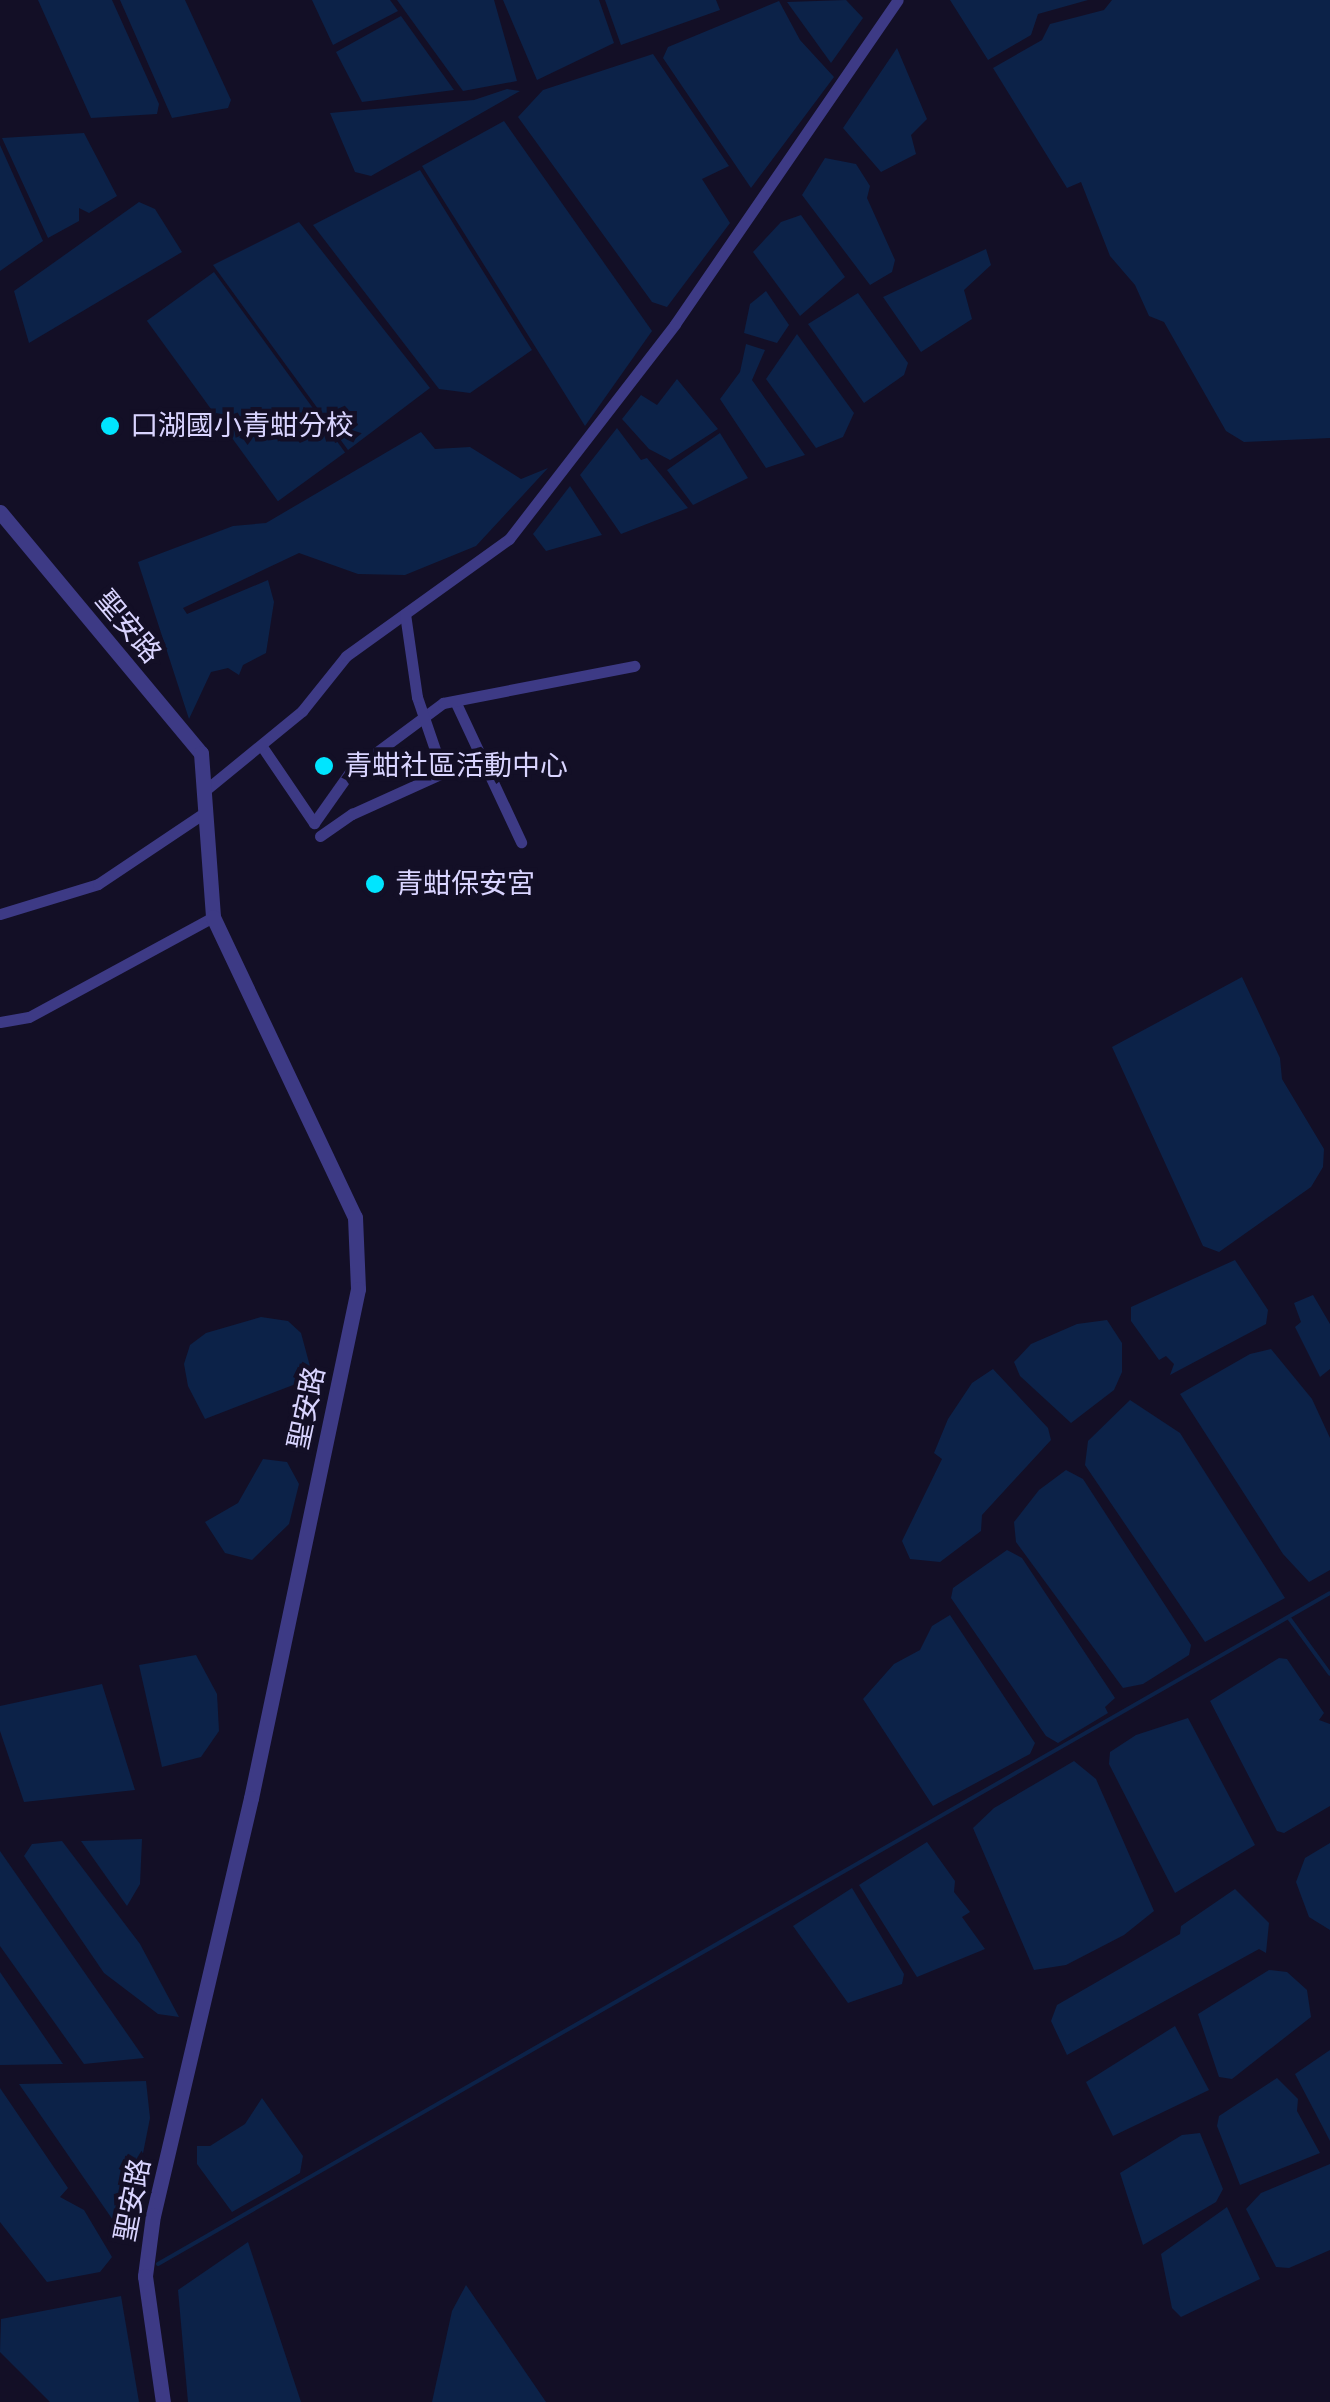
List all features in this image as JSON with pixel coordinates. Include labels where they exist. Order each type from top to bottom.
[{"type":"street","points":[[208,788],[262,748],[346,656],[509,539],[675,324],[898,0]]},
{"type":"street","name":"聖安路","points":[[0,512],[202,753],[208,788],[213,917],[355,1217],[358,1289],[251,1798],[153,2215],[145,2276],[163,2402]]},
{"type":"street","points":[[320,836],[352,814],[443,773],[422,718],[405,614]]},
{"type":"street","points":[[262,748],[314,823],[350,772],[422,718],[454,701],[634,666]]},
{"type":"street","points":[[454,701],[522,842]]},
{"type":"street","points":[[0,914],[98,884],[207,811]]},
{"type":"street","points":[[0,1022],[29,1017],[213,917]]},
{"type":"water","points":[[38,0],[112,0],[159,104],[157,114],[91,118]]},
{"type":"water","points":[[120,0],[185,0],[231,100],[228,108],[172,118]]},
{"type":"water","points":[[312,0],[390,0],[398,11],[333,45]]},
{"type":"water","points":[[397,0],[494,0],[517,81],[463,91]]},
{"type":"water","points":[[503,0],[599,0],[614,43],[537,80]]},
{"type":"water","points":[[605,0],[716,0],[720,10],[621,45]]},
{"type":"water","points":[[846,0],[863,18],[831,63],[787,2]]},
{"type":"water","points":[[950,0],[1088,0],[1038,14],[1031,35],[988,60]]},
{"type":"water","points":[[1112,0],[1330,0],[1330,438],[1244,442],[1226,431],[1164,322],[1149,316],[1135,285],[1110,256],[1081,182],[1067,188],[993,68],[1042,40],[1050,24],[1104,10]]},
{"type":"water","points":[[779,1],[800,40],[834,77],[751,188],[663,58],[668,47]]},
{"type":"water","points":[[401,16],[454,90],[362,102],[336,52]]},
{"type":"water","points":[[897,48],[927,119],[911,135],[916,154],[881,172],[843,128]]},
{"type":"water","points":[[653,54],[729,166],[702,179],[730,223],[667,307],[652,302],[518,117],[543,90]]},
{"type":"water","points":[[507,89],[520,91],[371,176],[355,172],[330,113],[474,100]]},
{"type":"water","points":[[504,121],[652,331],[585,426],[422,166]]},
{"type":"water","points":[[84,133],[117,196],[89,213],[79,208],[79,221],[48,238],[2,138]]},
{"type":"water","points":[[0,145],[43,241],[0,271]]},
{"type":"water","points":[[825,158],[856,164],[870,186],[867,198],[895,260],[892,272],[870,285],[802,195]]},
{"type":"water","points":[[420,170],[532,350],[470,393],[439,389],[313,225]]},
{"type":"water","points":[[139,202],[155,209],[182,252],[29,343],[14,291]]},
{"type":"water","points":[[801,215],[845,277],[800,316],[753,252],[781,222]]},
{"type":"water","points":[[299,222],[430,388],[348,450],[213,265]]},
{"type":"water","points":[[986,249],[991,265],[964,290],[972,319],[921,352],[883,297]]},
{"type":"water","points":[[214,272],[345,452],[278,501],[147,321]]},
{"type":"water","points":[[766,291],[789,325],[777,343],[744,333],[750,304]]},
{"type":"water","points":[[858,293],[908,363],[904,375],[864,403],[808,324]]},
{"type":"water","points":[[797,334],[854,413],[843,437],[816,448],[766,379]]},
{"type":"water","points":[[746,344],[765,350],[752,380],[805,455],[766,468],[720,399],[740,372]]},
{"type":"water","points":[[677,379],[718,429],[670,460],[649,449],[622,419],[641,395],[657,405]]},
{"type":"water","points":[[617,428],[641,460],[647,458],[688,508],[621,534],[580,475]]},
{"type":"water","points":[[421,432],[435,449],[470,447],[521,479],[548,468],[476,546],[405,575],[358,574],[299,553],[183,608],[187,614],[268,580],[274,602],[266,653],[243,665],[239,675],[228,668],[211,672],[189,719],[138,562],[233,526],[266,523]]},
{"type":"water","points":[[720,433],[748,478],[693,505],[667,470]]},
{"type":"water","points":[[570,486],[602,535],[546,551],[533,534]]},
{"type":"water","points":[[1242,977],[1280,1058],[1282,1079],[1324,1149],[1323,1167],[1311,1187],[1219,1252],[1203,1246],[1112,1047]]},
{"type":"water","points":[[1235,1260],[1268,1310],[1266,1324],[1170,1375],[1174,1364],[1166,1356],[1159,1360],[1131,1321],[1131,1307]]},
{"type":"water","points":[[1313,1295],[1330,1324],[1330,1369],[1320,1377],[1295,1327],[1301,1322],[1294,1303]]},
{"type":"water","points":[[261,1317],[288,1321],[301,1333],[311,1370],[301,1382],[205,1419],[188,1386],[184,1364],[190,1345],[206,1333]]},
{"type":"water","points":[[1107,1320],[1122,1343],[1122,1372],[1114,1390],[1071,1423],[1020,1376],[1014,1362],[1031,1344],[1077,1324]]},
{"type":"water","points":[[1271,1349],[1312,1399],[1330,1438],[1330,1570],[1309,1582],[1283,1554],[1180,1394],[1250,1354]]},
{"type":"water","points":[[993,1369],[1048,1428],[1051,1440],[982,1515],[981,1531],[940,1562],[910,1559],[902,1541],[942,1459],[934,1453],[948,1419],[972,1383]]},
{"type":"water","points":[[1130,1400],[1180,1433],[1285,1598],[1205,1642],[1085,1465],[1088,1441]]},
{"type":"water","points":[[263,1459],[287,1462],[299,1484],[289,1524],[252,1560],[225,1553],[205,1522],[238,1503]]},
{"type":"water","points":[[1066,1470],[1083,1479],[1191,1645],[1189,1655],[1143,1684],[1123,1688],[1016,1542],[1014,1522],[1039,1490]]},
{"type":"water","points":[[1007,1550],[1022,1558],[1115,1698],[1105,1707],[1108,1713],[1058,1743],[1046,1736],[951,1598],[953,1588]]},
{"type":"water","points":[[950,1615],[1035,1743],[1030,1754],[933,1806],[863,1699],[894,1664],[920,1650],[932,1626]]},
{"type":"water","points":[[196,1655],[217,1694],[219,1731],[201,1757],[162,1767],[139,1665]]},
{"type":"water","points":[[1279,1658],[1287,1659],[1324,1713],[1319,1720],[1330,1724],[1330,1806],[1284,1833],[1277,1831],[1210,1701]]},
{"type":"water","points":[[102,1684],[135,1790],[24,1802],[0,1731],[0,1706]]},
{"type":"water","points":[[1188,1718],[1255,1845],[1175,1893],[1109,1764],[1110,1752],[1136,1735]]},
{"type":"water","points":[[1074,1761],[1096,1779],[1154,1911],[1124,1935],[1066,1965],[1034,1970],[973,1828],[994,1808]]},
{"type":"water","points":[[142,1839],[140,1884],[127,1906],[81,1841]]},
{"type":"water","points":[[62,1841],[140,1944],[179,2017],[158,2014],[104,1973],[24,1856],[32,1844]]},
{"type":"water","points":[[927,1842],[955,1881],[954,1892],[970,1912],[962,1917],[985,1949],[917,1977],[859,1885]]},
{"type":"water","points":[[1330,1843],[1330,1930],[1309,1917],[1296,1882],[1305,1858]]},
{"type":"water","points":[[0,1851],[144,2058],[84,2064],[0,1946]]},
{"type":"water","points":[[852,1888],[904,1974],[902,1984],[848,2003],[793,1926]]},
{"type":"water","points":[[1235,1889],[1269,1923],[1266,1953],[1259,1949],[1067,2055],[1051,2021],[1057,2005],[1180,1934],[1181,1926]]},
{"type":"water","points":[[1269,1970],[1287,1972],[1307,1990],[1311,2017],[1232,2079],[1219,2077],[1198,2014]]},
{"type":"water","points":[[0,1972],[63,2064],[0,2065]]},
{"type":"water","points":[[1175,2026],[1209,2090],[1113,2136],[1086,2082]]},
{"type":"water","points":[[1330,2050],[1330,2141],[1295,2074]]},
{"type":"water","points":[[1277,2078],[1298,2099],[1297,2111],[1320,2153],[1240,2185],[1217,2126],[1219,2116]]},
{"type":"water","points":[[146,2081],[150,2118],[126,2239],[19,2084]]},
{"type":"water","points":[[0,2088],[68,2188],[60,2197],[84,2210],[112,2257],[100,2272],[47,2282],[0,2222]]},
{"type":"water","points":[[262,2098],[303,2156],[300,2173],[232,2212],[197,2164],[197,2146],[210,2146],[245,2124]]},
{"type":"water","points":[[1200,2133],[1223,2189],[1216,2202],[1143,2245],[1120,2173],[1182,2135]]},
{"type":"water","points":[[1330,2164],[1330,2250],[1289,2268],[1276,2267],[1246,2209],[1261,2193]]},
{"type":"water","points":[[1227,2207],[1260,2279],[1181,2317],[1172,2308],[1161,2254]]},
{"type":"water","points":[[248,2242],[301,2402],[188,2402],[178,2290]]},
{"type":"water","points":[[466,2285],[546,2402],[432,2402],[452,2311]]},
{"type":"water","points":[[121,2296],[139,2402],[50,2402],[0,2352],[1,2319]]},
{"type":"waterway","points":[[158,2264],[1330,1593]]},
{"type":"waterway","points":[[1289,1618],[1330,1674]]},
{"type":"place","name":"口湖國小青蚶分校","points":[[110,426]]},
{"type":"place","name":"青蚶社區活動中心","points":[[324,766]]},
{"type":"place","name":"青蚶保安宮","points":[[375,884]]}]
